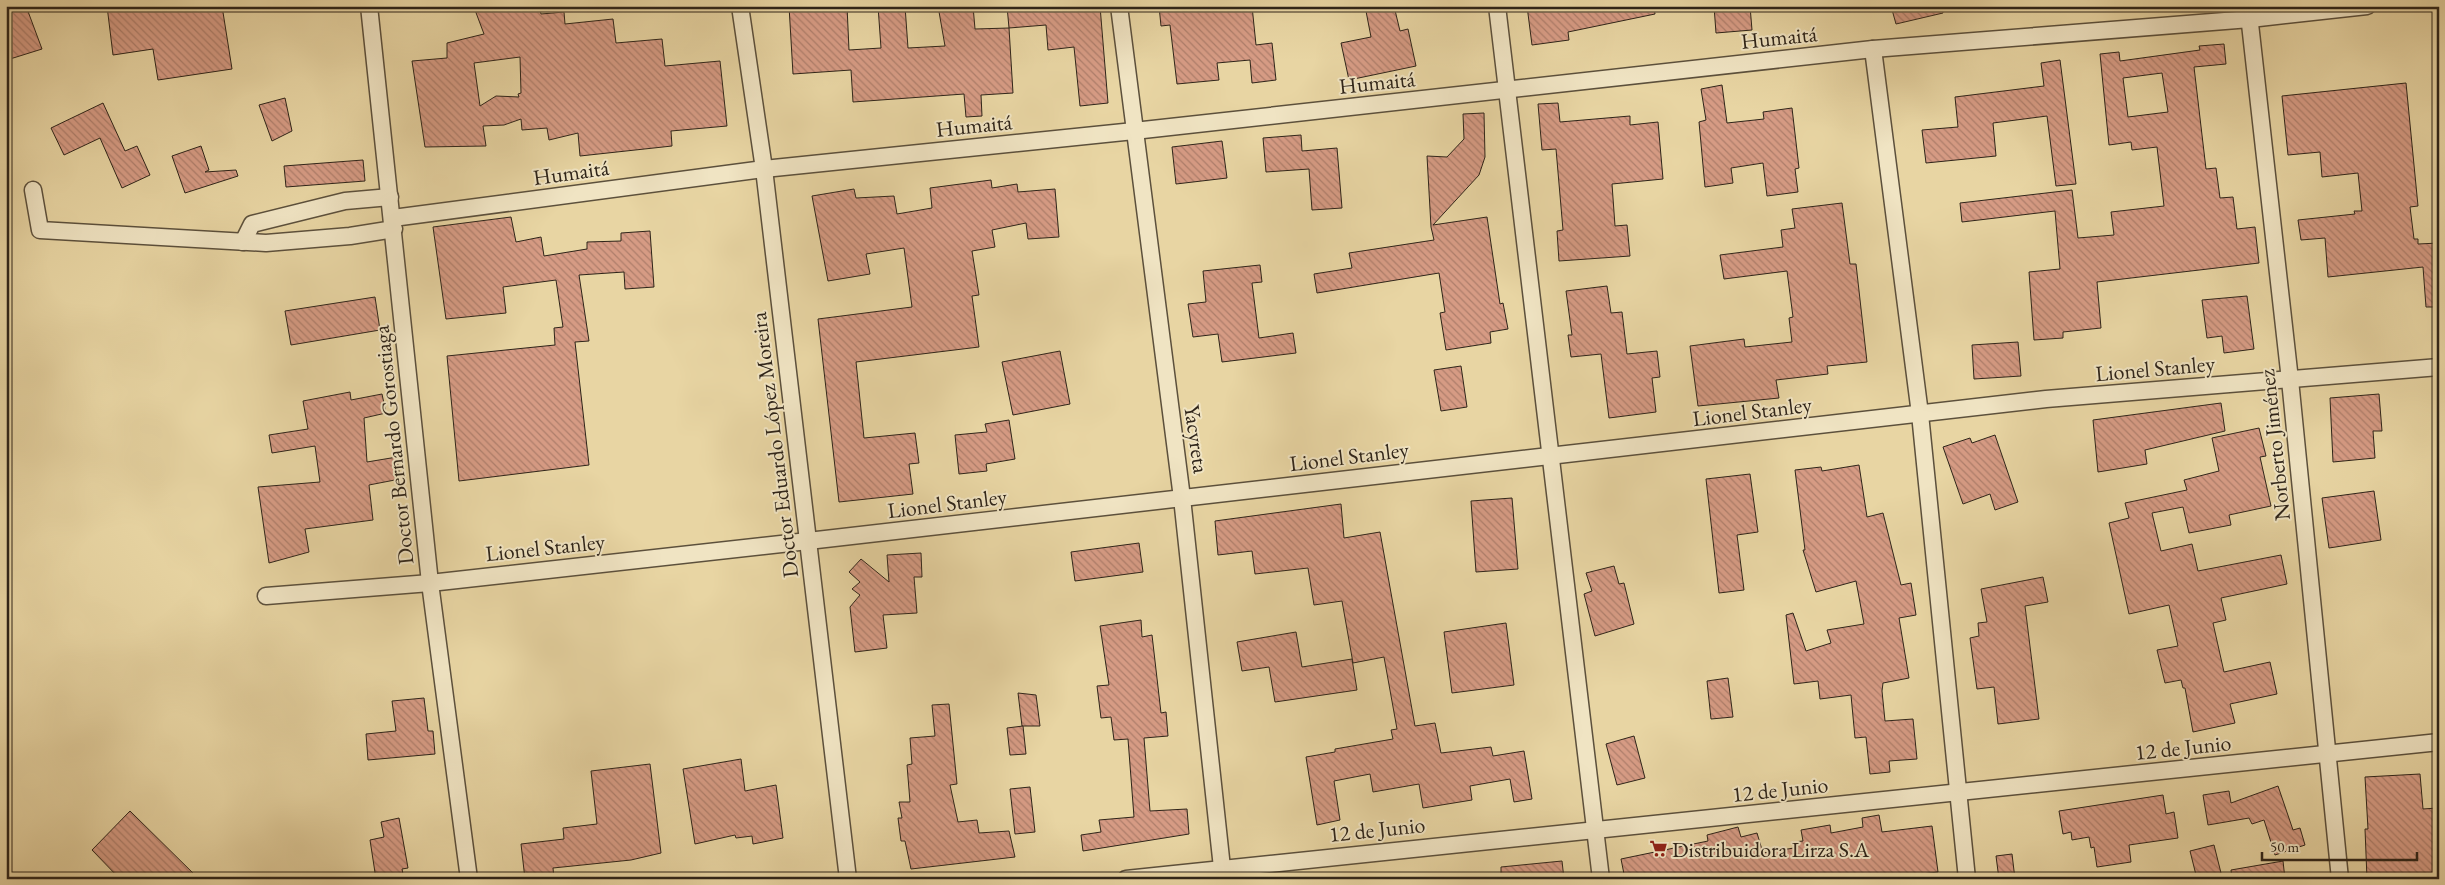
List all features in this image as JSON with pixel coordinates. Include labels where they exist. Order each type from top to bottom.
[{"type":"street","name":"Doctor Bernardo Gorostiaga","points":[[369,6],[430,583],[469,879]]},
{"type":"street","name":"Doctor Eduardo López Moreira","points":[[740,6],[764,169],[848,879]]},
{"type":"street","name":"Yacyreta","points":[[1119,6],[1182,498],[1223,873]]},
{"type":"street","points":[[1496,6],[1508,90],[1601,879]]},
{"type":"street","name":"Humaitá","points":[[33,190],[40,230],[266,243],[350,236],[393,224],[764,169],[1134,131],[1873,49],[2249,13],[2367,6]]},
{"type":"street","name":"Norberto Jiménez","points":[[2249,13],[2290,380],[2340,879]]},
{"type":"street","points":[[1873,49],[1920,414],[1960,794],[1967,879]]},
{"type":"street","points":[[243,242],[252,224],[345,202],[390,197]]},
{"type":"street","name":"Lionel Stanley","points":[[266,596],[430,583],[2046,399],[2439,367]]},
{"type":"street","name":"12 de Junio","points":[[1126,879],[1223,873],[1596,830],[1960,794],[2439,742]]},
{"type":"building","points":[[6,6],[26,6],[42,49],[10,59],[6,48]]},
{"type":"building","points":[[107,6],[222,6],[232,69],[158,80],[153,49],[113,55]]},
{"type":"building","points":[[487,6],[539,6],[541,14],[564,12],[565,24],[613,19],[616,43],[662,39],[665,66],[720,61],[727,126],[671,131],[672,146],[580,156],[578,133],[549,140],[547,128],[522,130],[521,119],[504,125],[483,126],[486,146],[425,147],[412,61],[447,58],[447,43],[484,34],[475,10]],"holes":[[[520,57],[521,93],[518,94],[519,97],[496,96],[480,106],[474,63]]]},
{"type":"building","points":[[789,6],[847,6],[849,50],[881,48],[878,6],[905,6],[908,48],[945,46],[938,6],[973,6],[975,29],[1009,28],[1013,93],[981,95],[982,116],[966,117],[964,94],[853,102],[851,70],[793,74]]},
{"type":"building","points":[[1007,6],[1100,6],[1108,103],[1080,106],[1074,47],[1048,50],[1046,25],[1009,28]]},
{"type":"building","points":[[1159,6],[1252,6],[1256,45],[1272,43],[1276,80],[1252,83],[1250,60],[1217,63],[1219,80],[1177,84],[1170,25],[1161,26]]},
{"type":"building","points":[[1365,6],[1394,6],[1400,31],[1408,29],[1416,66],[1349,80],[1341,43],[1371,37]]},
{"type":"building","points":[[1527,6],[1654,6],[1655,14],[1568,32],[1569,40],[1532,45]]},
{"type":"building","points":[[1714,6],[1750,6],[1752,30],[1716,33]]},
{"type":"building","points":[[1891,6],[1942,6],[1943,13],[1896,24]]},
{"type":"building","points":[[2224,44],[2226,64],[2194,67],[2206,169],[2216,168],[2220,198],[2233,197],[2237,229],[2255,227],[2259,263],[2097,282],[2101,328],[2063,332],[2063,338],[2034,340],[2029,272],[2060,269],[2055,211],[1962,222],[1960,203],[2072,190],[2078,238],[2114,235],[2111,212],[2164,206],[2157,147],[2132,150],[2131,142],[2109,145],[2100,54],[2119,52],[2120,61],[2200,50],[2199,46]],"holes":[[[2162,73],[2168,112],[2128,117],[2123,78]]]},
{"type":"building","points":[[2060,60],[2076,184],[2056,186],[2047,116],[1993,123],[1996,156],[1926,163],[1922,130],[1958,127],[1955,97],[2044,86],[2041,63]]},
{"type":"building","points":[[2406,83],[2418,206],[2410,207],[2414,239],[2418,239],[2418,244],[2439,243],[2439,307],[2426,307],[2423,267],[2328,277],[2325,238],[2301,240],[2298,220],[2355,214],[2354,211],[2362,211],[2358,173],[2322,177],[2320,152],[2288,155],[2282,96]]},
{"type":"building","points":[[1722,85],[1727,123],[1764,119],[1763,112],[1792,108],[1799,168],[1795,169],[1798,192],[1767,196],[1763,163],[1731,168],[1733,183],[1705,187],[1699,122],[1706,120],[1701,89]]},
{"type":"building","points":[[285,98],[292,131],[272,141],[259,105]]},
{"type":"building","points":[[103,103],[125,151],[137,146],[150,175],[122,188],[100,138],[64,155],[51,128]]},
{"type":"building","points":[[1558,103],[1560,122],[1630,116],[1630,125],[1658,122],[1663,179],[1612,184],[1615,226],[1627,225],[1630,256],[1559,261],[1557,231],[1563,230],[1556,149],[1542,150],[1538,104]]},
{"type":"building","points":[[1484,113],[1485,157],[1479,175],[1433,225],[1487,217],[1500,304],[1503,303],[1508,329],[1490,332],[1491,343],[1446,350],[1440,313],[1445,312],[1439,273],[1317,293],[1314,274],[1352,268],[1349,253],[1434,240],[1431,227],[1427,156],[1447,157],[1464,139],[1463,114]]},
{"type":"building","points":[[1301,135],[1302,151],[1337,148],[1342,208],[1312,210],[1309,169],[1266,172],[1263,138]]},
{"type":"building","points":[[1222,141],[1227,178],[1176,184],[1172,147]]},
{"type":"building","points":[[201,146],[209,170],[205,172],[236,170],[238,176],[185,193],[172,156]]},
{"type":"building","points":[[363,160],[365,181],[286,187],[284,166]]},
{"type":"building","points":[[991,180],[992,188],[1017,184],[1018,192],[1055,189],[1059,237],[1028,239],[1026,223],[992,230],[995,247],[972,251],[979,295],[972,296],[979,347],[856,362],[864,438],[915,433],[919,463],[909,464],[913,494],[839,502],[818,319],[912,307],[904,248],[866,254],[870,274],[828,281],[812,196],[854,189],[856,198],[894,196],[897,214],[932,208],[930,188]]},
{"type":"building","points":[[1842,203],[1850,264],[1856,264],[1867,362],[1827,366],[1828,374],[1776,380],[1779,398],[1698,406],[1690,346],[1744,339],[1745,347],[1792,342],[1789,318],[1793,317],[1787,271],[1724,279],[1720,255],[1783,247],[1781,230],[1795,228],[1792,209]]},
{"type":"building","points":[[511,217],[516,242],[541,237],[544,256],[587,249],[587,242],[621,241],[621,233],[650,231],[654,287],[625,289],[624,272],[579,275],[589,341],[575,342],[589,465],[459,481],[447,356],[555,345],[554,328],[563,327],[556,280],[503,287],[506,313],[446,319],[433,227]]},
{"type":"building","points":[[1260,265],[1262,282],[1252,283],[1259,338],[1293,333],[1296,353],[1222,362],[1218,334],[1193,337],[1188,304],[1206,302],[1203,271]]},
{"type":"building","points":[[1607,286],[1611,313],[1622,312],[1627,354],[1657,351],[1660,377],[1652,378],[1656,412],[1609,418],[1601,354],[1571,357],[1568,335],[1572,335],[1566,291]]},
{"type":"building","points":[[2247,296],[2254,349],[2224,353],[2222,336],[2207,338],[2202,300]]},
{"type":"building","points":[[375,297],[380,330],[291,345],[285,311]]},
{"type":"building","points":[[2018,342],[2021,376],[1974,379],[1972,345]]},
{"type":"building","points":[[1060,351],[1070,404],[1013,415],[1002,362]]},
{"type":"building","points":[[1461,366],[1467,407],[1441,411],[1434,370]]},
{"type":"building","points":[[350,392],[351,400],[382,394],[386,413],[364,418],[367,462],[397,457],[400,479],[369,485],[373,520],[305,529],[309,552],[269,563],[258,487],[320,482],[315,446],[272,453],[269,435],[308,429],[303,401]]},
{"type":"building","points":[[2379,394],[2382,431],[2373,431],[2375,458],[2333,462],[2330,398]]},
{"type":"building","points":[[2221,403],[2225,431],[2145,450],[2147,464],[2098,472],[2093,420]]},
{"type":"building","points":[[1009,420],[1015,459],[986,464],[987,471],[959,474],[955,435],[987,432],[985,424]]},
{"type":"building","points":[[2259,428],[2266,456],[2260,457],[2271,506],[2229,515],[2231,525],[2189,533],[2183,507],[2152,513],[2161,551],[2192,544],[2198,571],[2281,555],[2287,584],[2221,598],[2226,620],[2213,623],[2224,672],[2270,662],[2277,694],[2230,704],[2235,723],[2193,732],[2185,688],[2183,688],[2181,680],[2165,683],[2157,650],[2178,646],[2169,605],[2129,614],[2109,523],[2129,518],[2125,503],[2187,490],[2184,480],[2219,471],[2212,438]]},
{"type":"building","points":[[1995,435],[2018,502],[1995,510],[1990,494],[1963,504],[1943,447],[1970,438],[1972,443]]},
{"type":"building","points":[[1859,465],[1867,517],[1883,513],[1901,585],[1911,583],[1916,615],[1899,618],[1909,678],[1883,683],[1882,691],[1885,721],[1913,719],[1917,759],[1889,761],[1890,772],[1870,774],[1866,737],[1855,738],[1851,695],[1820,699],[1818,681],[1794,684],[1786,615],[1793,613],[1806,651],[1831,643],[1827,630],[1864,624],[1856,581],[1816,592],[1803,550],[1805,550],[1795,470],[1821,467],[1822,471]]},
{"type":"building","points":[[1750,474],[1758,532],[1737,535],[1744,590],[1719,593],[1706,479]]},
{"type":"building","points":[[2374,491],[2381,540],[2329,548],[2322,498]]},
{"type":"building","points":[[1512,498],[1518,569],[1476,572],[1471,501]]},
{"type":"building","points":[[1341,504],[1344,538],[1380,532],[1415,726],[1435,723],[1441,753],[1491,747],[1493,756],[1524,751],[1532,799],[1514,802],[1510,779],[1470,786],[1472,800],[1423,808],[1419,784],[1373,792],[1370,774],[1334,781],[1340,820],[1317,825],[1306,757],[1335,752],[1335,749],[1393,739],[1391,730],[1397,729],[1384,657],[1353,663],[1342,601],[1314,605],[1308,568],[1255,574],[1252,551],[1218,555],[1215,521]]},
{"type":"building","points":[[1139,543],[1143,572],[1075,581],[1071,552]]},
{"type":"building","points":[[921,553],[922,577],[914,577],[917,613],[883,615],[887,648],[855,652],[850,607],[860,595],[852,589],[860,582],[849,572],[861,559],[889,582],[887,555]]},
{"type":"building","points":[[1614,566],[1619,584],[1624,583],[1634,624],[1595,636],[1584,594],[1592,591],[1586,573]]},
{"type":"building","points":[[2043,577],[2048,602],[2025,606],[2039,719],[1998,724],[1994,687],[1977,689],[1970,638],[1979,636],[1978,623],[1987,622],[1981,589]]},
{"type":"building","points":[[1141,620],[1142,637],[1152,635],[1161,713],[1166,712],[1168,736],[1144,738],[1150,811],[1187,809],[1189,834],[1083,851],[1081,835],[1101,832],[1099,820],[1134,817],[1128,739],[1114,740],[1111,717],[1101,718],[1097,686],[1109,685],[1100,626]]},
{"type":"building","points":[[1506,623],[1514,685],[1452,693],[1444,632]]},
{"type":"building","points":[[1296,632],[1302,667],[1352,659],[1357,690],[1275,702],[1269,667],[1242,671],[1237,642]]},
{"type":"building","points":[[1728,678],[1733,717],[1711,719],[1707,681]]},
{"type":"building","points":[[1018,693],[1036,695],[1040,726],[1022,726]]},
{"type":"building","points":[[424,698],[428,731],[433,731],[435,754],[368,760],[366,734],[396,731],[392,701]]},
{"type":"building","points":[[949,704],[957,784],[950,785],[958,822],[977,820],[979,833],[1009,831],[1015,857],[911,869],[905,841],[901,841],[898,818],[902,818],[899,802],[910,802],[907,765],[912,764],[910,738],[935,736],[932,705]]},
{"type":"building","points":[[1023,726],[1026,754],[1010,755],[1007,728]]},
{"type":"building","points":[[1634,736],[1645,778],[1617,785],[1606,744]]},
{"type":"building","points":[[741,759],[745,791],[776,785],[783,838],[753,844],[752,836],[736,838],[735,835],[695,844],[683,769]]},
{"type":"building","points":[[650,764],[661,853],[631,860],[553,868],[554,879],[525,879],[521,844],[564,839],[563,828],[597,824],[591,771]]},
{"type":"building","points":[[2420,774],[2423,809],[2437,808],[2439,874],[2414,879],[2367,879],[2365,829],[2368,829],[2365,777]]},
{"type":"building","points":[[2278,786],[2293,830],[2300,828],[2305,845],[2275,855],[2264,820],[2252,824],[2249,818],[2208,825],[2203,795],[2229,791],[2231,803]]},
{"type":"building","points":[[1030,787],[1035,832],[1015,834],[1010,789]]},
{"type":"building","points":[[2163,795],[2166,814],[2174,812],[2178,838],[2129,845],[2131,862],[2097,867],[2094,847],[2091,848],[2089,837],[2072,840],[2071,832],[2063,834],[2059,811]]},
{"type":"building","points":[[130,811],[199,879],[120,879],[92,850]]},
{"type":"building","points":[[1879,815],[1882,832],[1932,826],[1938,872],[1921,874],[1921,879],[1625,879],[1621,859],[1708,841],[1707,835],[1738,827],[1741,837],[1757,833],[1763,853],[1794,848],[1793,842],[1803,841],[1801,830],[1830,825],[1831,833],[1863,827],[1862,818]]},
{"type":"building","points":[[399,818],[408,868],[402,869],[404,879],[376,879],[370,840],[384,837],[381,822]]},
{"type":"building","points":[[2214,845],[2221,873],[2197,879],[2190,851]]},
{"type":"building","points":[[2012,854],[2015,879],[1999,879],[1996,856]]},
{"type":"building","points":[[1562,861],[1564,879],[1501,879],[1501,867]]},
{"type":"building","points":[[2283,861],[2285,879],[2232,879],[2231,870]]},
{"type":"place","name":"Distribuidora Lirza S.A","points":[[1658,849]]}]
